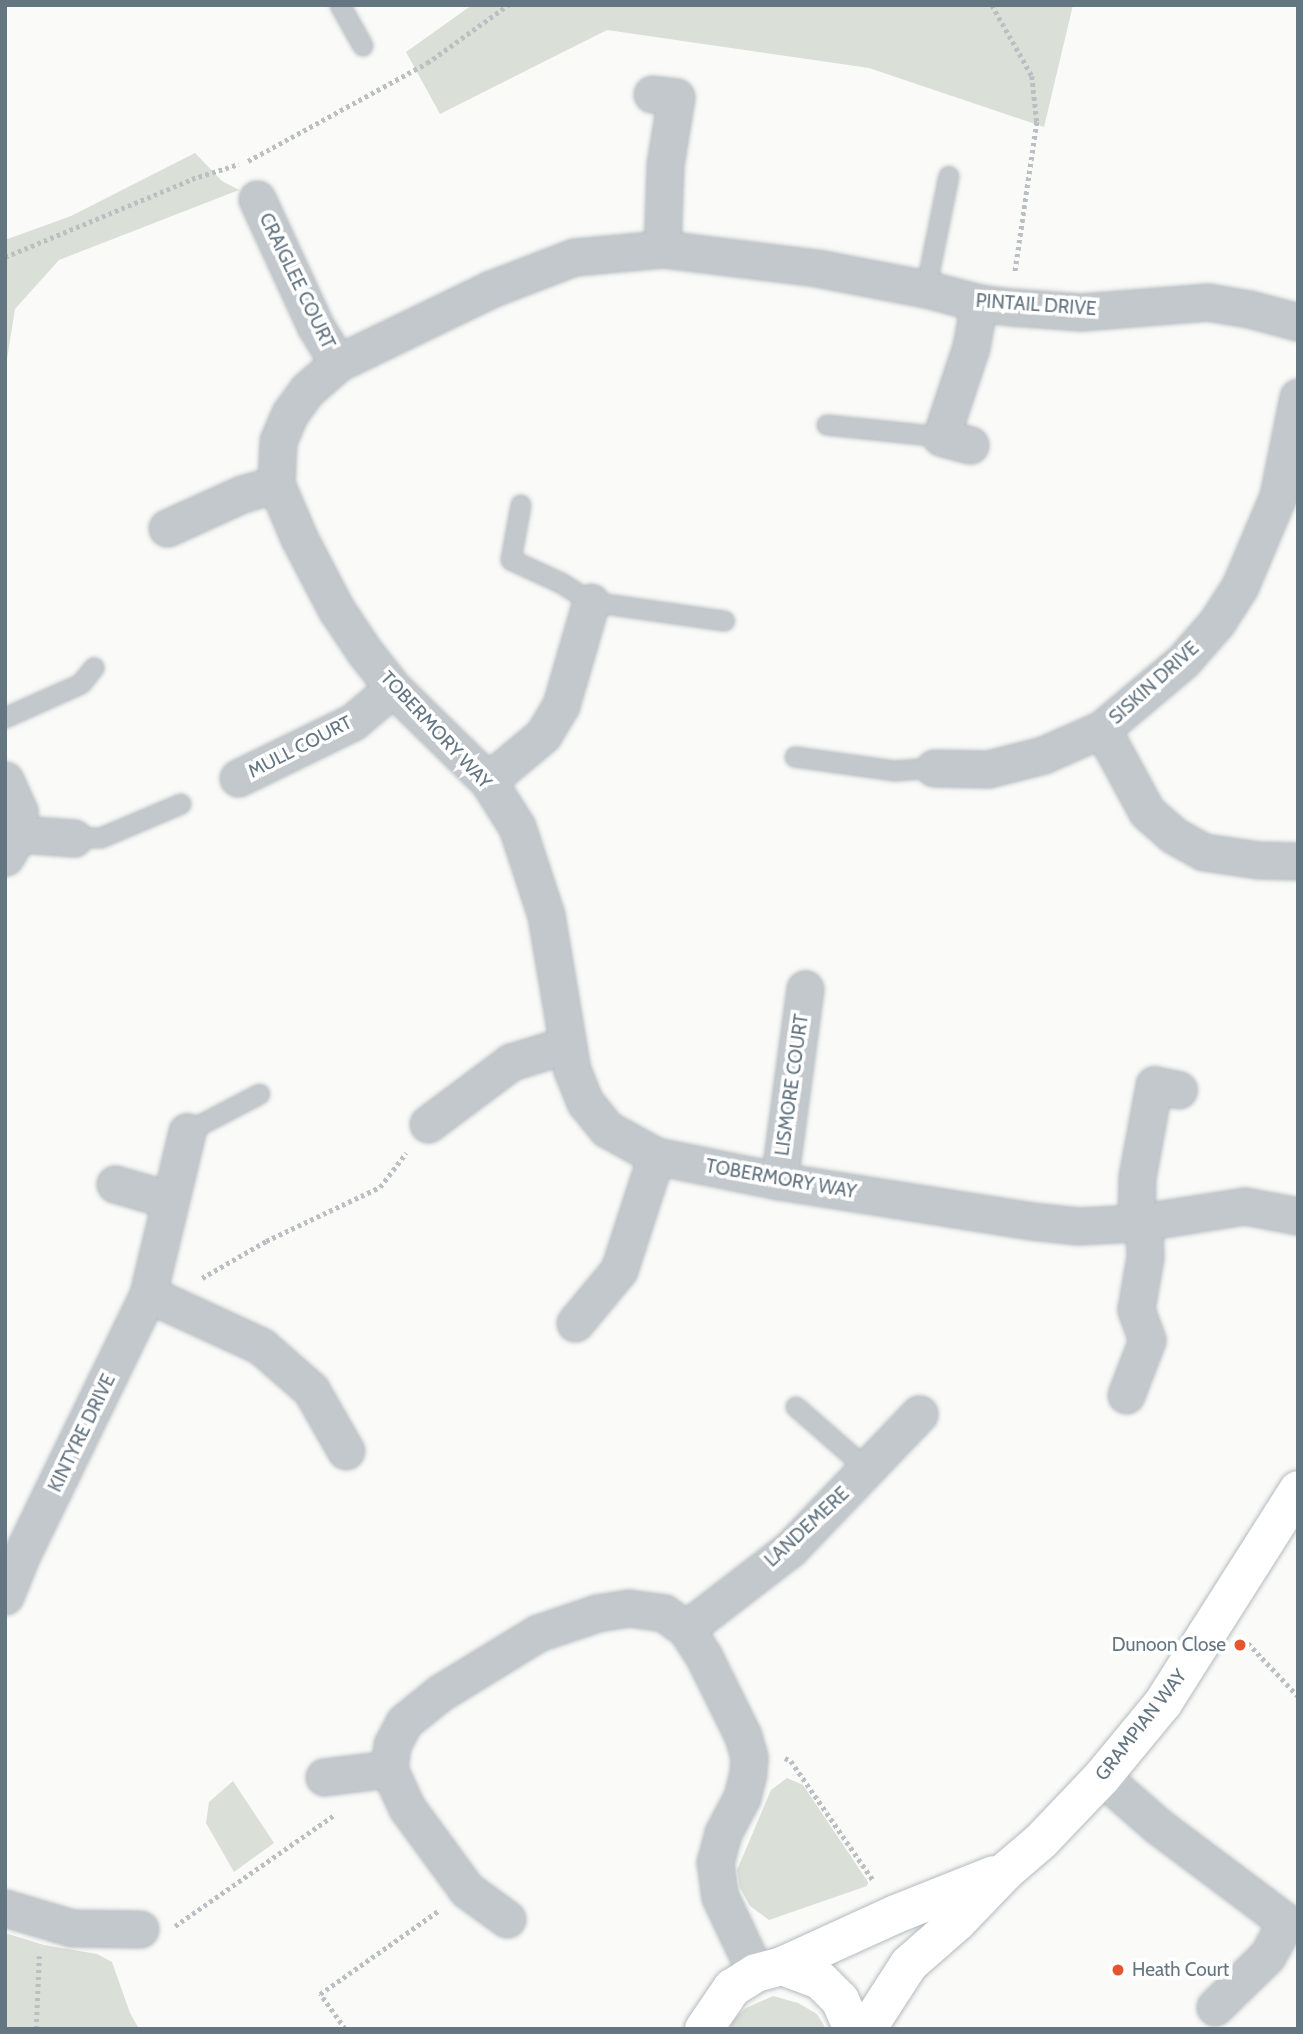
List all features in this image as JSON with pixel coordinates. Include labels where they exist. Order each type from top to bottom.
[{"type":"street","points":[[652,94],[677,97],[665,165],[662,249]]},
{"type":"street","name":"CRAIGLEE COURT","points":[[257,199],[316,327],[338,363]]},
{"type":"street","name":"TOBERMORY WAY","points":[[817,268],[662,249],[574,257],[491,289],[338,363],[307,390],[290,413],[278,441],[276,484],[299,538],[336,609],[393,688],[488,781],[517,827],[546,915],[557,971],[566,1045],[585,1102],[607,1129],[656,1156],[779,1181],[1078,1226],[1140,1222],[1245,1206],[1298,1216]]},
{"type":"street","name":"PINTAIL DRIVE","points":[[817,268],[995,305],[1081,312],[1208,302],[1298,322]]},
{"type":"street","points":[[956,441],[971,347],[995,305]]},
{"type":"street","name":"SISKIN DRIVE","points":[[934,768],[988,769],[1044,755],[1102,729],[1183,660],[1217,622],[1288,501],[1298,397]]},
{"type":"street","points":[[167,528],[242,494],[276,484]]},
{"type":"street","points":[[488,781],[543,735],[561,705],[591,602]]},
{"type":"street","name":"MULL COURT","points":[[237,778],[353,722],[393,688]]},
{"type":"street","points":[[1102,729],[1147,812],[1173,835],[1204,852],[1258,860],[1298,861]]},
{"type":"street","points":[[5,780],[19,812],[12,845],[74,838]]},
{"type":"street","name":"LISMORE COURT","points":[[779,1181],[805,989]]},
{"type":"street","points":[[428,1124],[512,1062],[566,1045]]},
{"type":"street","points":[[1126,1395],[1147,1340],[1136,1309],[1145,1257],[1137,1177],[1154,1085],[1179,1090]]},
{"type":"street","name":"KINTYRE DRIVE","points":[[5,1596],[14,1550],[157,1296],[170,1200],[187,1132]]},
{"type":"street","points":[[575,1322],[620,1270],[656,1156]]},
{"type":"street","points":[[115,1184],[170,1200]]},
{"type":"street","points":[[157,1296],[261,1346],[286,1366],[311,1390],[345,1451]]},
{"type":"street","name":"LANDEMERE","points":[[686,1629],[790,1549],[919,1413]]},
{"type":"street","name":"GRAMPIAN WAY","points":[[867,2029],[909,1964],[1041,1841],[1102,1777],[1163,1703],[1298,1490]]},
{"type":"street","points":[[382,1770],[404,1722],[450,1686],[538,1633],[597,1614],[629,1608],[664,1613],[686,1629],[704,1657],[743,1736],[749,1757],[742,1797],[723,1833],[715,1862],[720,1897],[769,1969],[820,1980],[840,2000],[853,2029]]},
{"type":"street","points":[[324,1777],[382,1770]]},
{"type":"street","points":[[382,1770],[467,1890],[507,1919]]},
{"type":"street","points":[[1102,1777],[1158,1826],[1286,1922],[1267,1956],[1215,2007]]},
{"type":"street","name":"GRAMPIAN WAY","points":[[704,2029],[732,1988],[895,1914],[1006,1871]]},
{"type":"street","points":[[5,1908],[40,1921],[72,1928],[140,1929]]},
{"type":"lane","points":[[340,5],[363,47]]},
{"type":"lane","points":[[926,289],[949,176]]},
{"type":"lane","points":[[827,425],[956,441]]},
{"type":"lane","points":[[521,505],[511,560],[561,583],[591,602],[725,621]]},
{"type":"lane","points":[[5,718],[81,684],[94,668]]},
{"type":"lane","points":[[795,757],[894,771],[934,768]]},
{"type":"lane","points":[[74,838],[101,838],[181,804]]},
{"type":"lane","points":[[187,1132],[260,1094]]},
{"type":"lane","points":[[796,1407],[867,1469]]},
{"type":"path","points":[[5,257],[192,179],[243,163],[428,63],[508,5]]},
{"type":"path","points":[[992,5],[1032,76],[1037,122],[995,305]]},
{"type":"path","points":[[157,1296],[380,1187],[428,1124]]},
{"type":"path","points":[[1216,1622],[1247,1641],[1298,1696]]},
{"type":"path","points":[[743,1736],[791,1761],[895,1914]]},
{"type":"path","points":[[140,1929],[177,1926],[354,1801],[382,1770]]},
{"type":"path","points":[[345,2029],[320,1994],[467,1890]]},
{"type":"path","points":[[36,2029],[40,1921]]},
{"type":"shaded area","points":[[472,5],[1073,5],[1044,127],[869,68],[607,30],[440,114],[406,52]]},
{"type":"shaded area","points":[[195,153],[222,181],[239,190],[59,260],[15,309],[5,372],[5,240],[71,216]]},
{"type":"shaded area","points":[[787,1778],[803,1785],[868,1882],[867,1886],[769,1920],[750,1906],[740,1888],[737,1870],[771,1790]]},
{"type":"shaded area","points":[[233,1781],[274,1843],[234,1872],[206,1823],[209,1802]]},
{"type":"shaded area","points":[[5,1933],[44,1945],[97,1954],[112,1962],[130,2013],[139,2029],[5,2029]]},
{"type":"shaded area","points":[[773,1996],[798,2003],[817,2014],[826,2029],[730,2029],[732,2021],[746,2008]]},
{"type":"place","name":"Dunoon Close","points":[[1240,1645]]},
{"type":"place","name":"Heath Court","points":[[1118,1970]]}]
